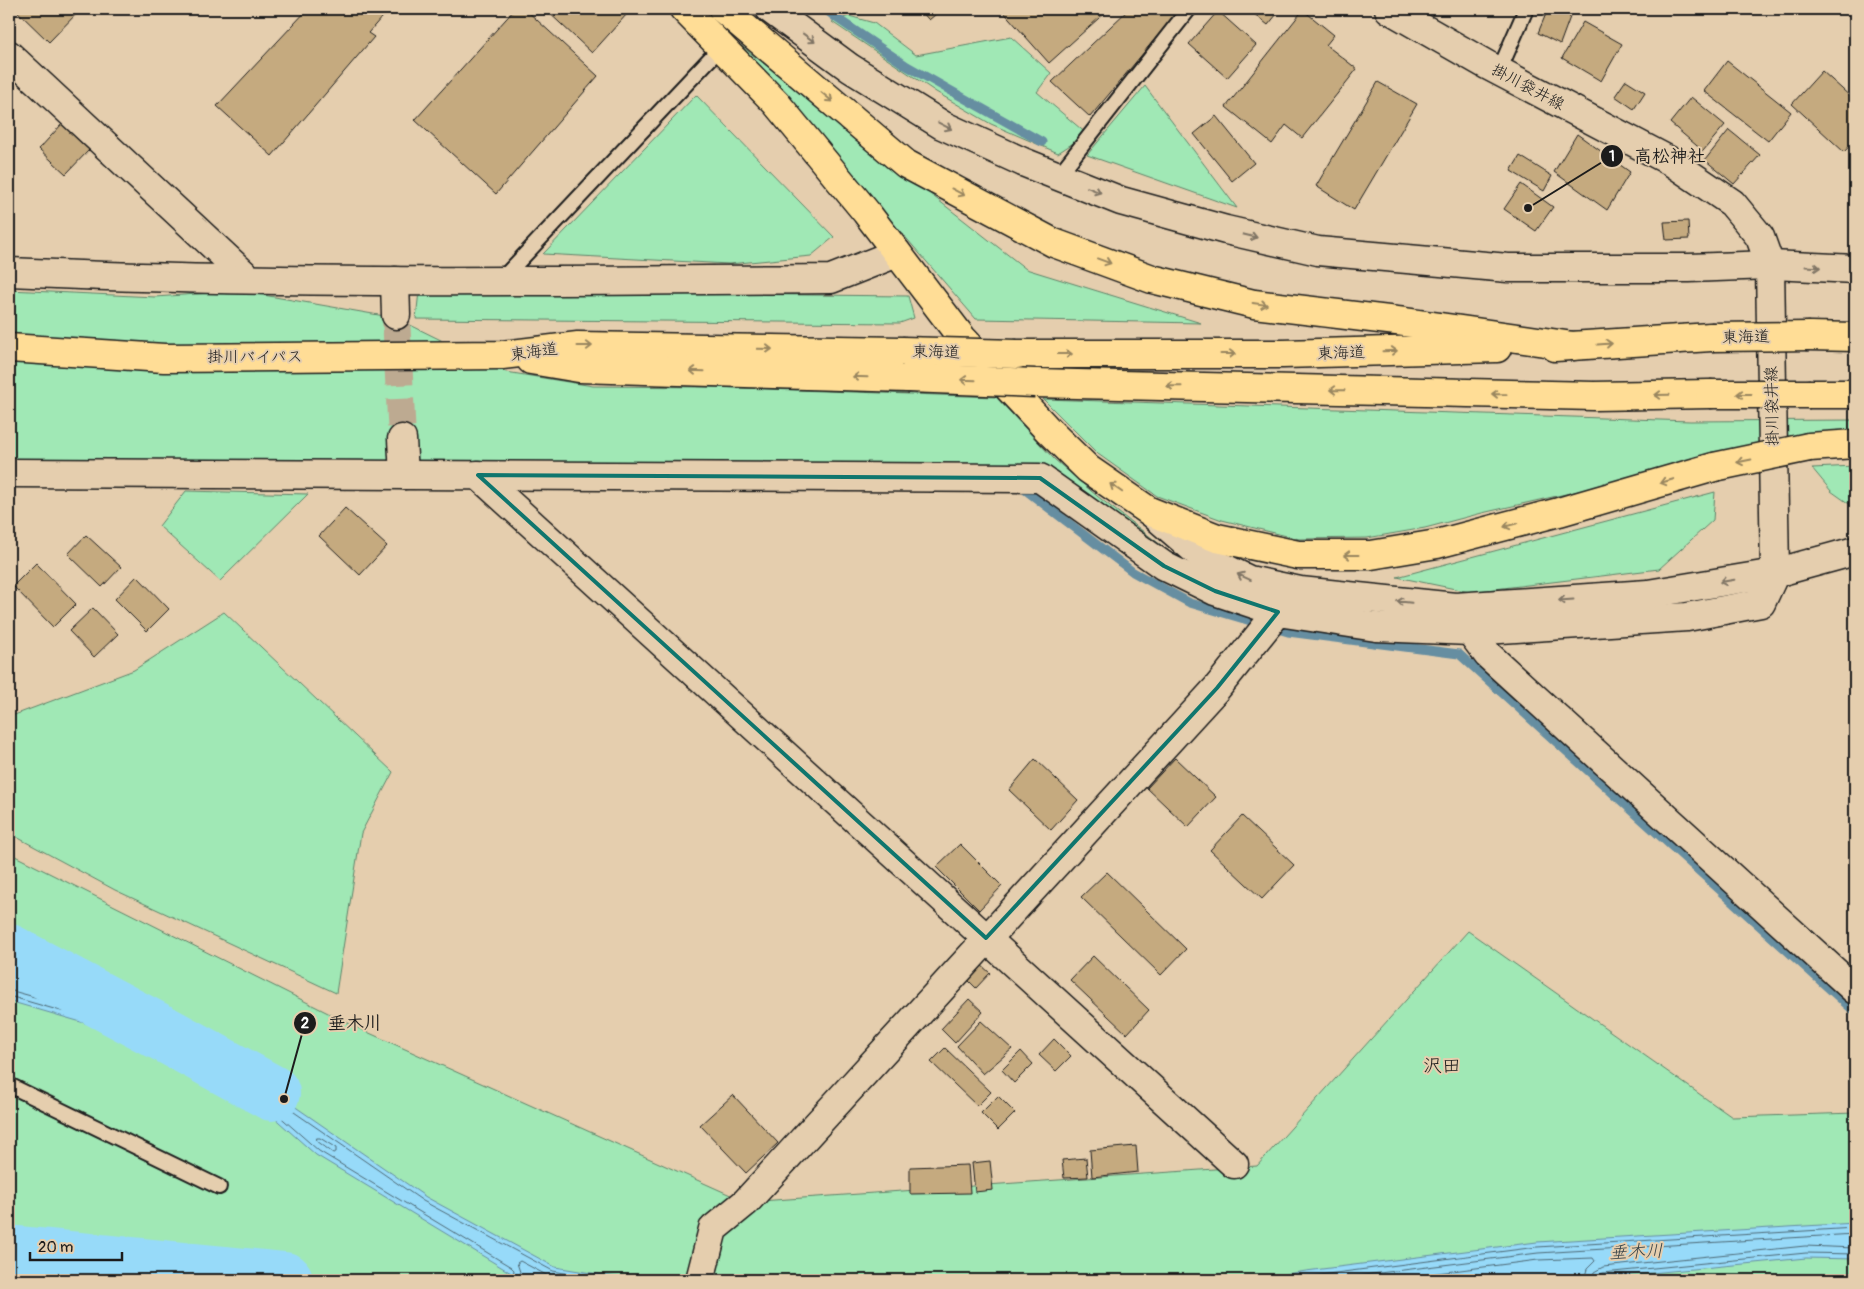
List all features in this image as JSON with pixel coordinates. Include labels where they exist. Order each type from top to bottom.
[{"type":"highway","points":[[684,9],[776,103],[897,253],[962,338],[1048,430],[1088,469],[1149,511],[1217,538],[1298,555],[1371,555],[1446,542],[1559,512],[1714,467],[1809,447],[1855,444]]},
{"type":"highway","points":[[723,9],[906,164],[1054,243],[1152,279],[1254,304],[1395,321],[1573,346]]},
{"type":"highway","name":"東海道","points":[[502,355],[578,346],[1016,354],[1284,354],[1573,346],[1711,337],[1855,337]]},
{"type":"highway","name":"掛川バイパス","points":[[9,348],[164,358],[502,355]]},
{"type":"highway","name":"東海道","points":[[502,355],[579,368],[1035,383],[1584,396],[1855,394]]},
{"type":"street","points":[[770,9],[850,68],[942,125],[1023,162],[1130,204],[1226,230],[1318,251],[1508,268],[1690,268],[1770,265],[1855,269]]},
{"type":"street","name":"掛川袋井線","points":[[1389,9],[1499,71],[1670,161],[1732,203],[1760,238],[1770,265],[1775,573]]},
{"type":"street","points":[[9,55],[248,278]]},
{"type":"street","points":[[9,272],[395,281],[831,280],[897,253]]},
{"type":"street","points":[[395,281],[396,315]]},
{"type":"street","points":[[402,439],[404,475]]},
{"type":"street","points":[[9,473],[1040,478],[1164,566],[1215,591],[1278,612],[1376,627],[1470,631],[1687,617],[1761,603],[1775,573]]},
{"type":"street","points":[[478,475],[1234,1164]]},
{"type":"street","points":[[1149,511],[1204,558],[1249,580],[1300,591],[1455,607],[1648,594],[1775,573],[1855,551]]},
{"type":"street","points":[[700,1280],[713,1229],[746,1202],[1217,688],[1278,612]]},
{"type":"street","points":[[1470,631],[1488,655],[1855,990]]},
{"type":"lane","points":[[1058,176],[1189,9]]},
{"type":"lane","points":[[1499,71],[1526,9]]},
{"type":"lane","points":[[500,281],[721,47]]},
{"type":"lane","points":[[9,1085],[219,1187]]},
{"type":"highlighted area","points":[[478,475],[1040,478],[1164,566],[1215,591],[1278,612],[1217,688],[986,938]]},
{"type":"green space","points":[[849,16],[874,23],[916,55],[1011,37],[1051,73],[1037,92],[1087,134],[1058,153],[991,124],[936,92],[832,22]]},
{"type":"green space","points":[[739,44],[1026,269],[1201,323],[976,319]]},
{"type":"green space","points":[[1145,86],[1237,208],[1087,155]]},
{"type":"green space","points":[[696,95],[834,237],[811,256],[729,264],[543,254]]},
{"type":"green space","points":[[9,290],[155,297],[240,291],[396,318],[506,372],[593,386],[710,387],[996,397],[1054,459],[1097,496],[1187,565],[1165,555],[1044,467],[9,460]]},
{"type":"green space","points":[[419,291],[908,296],[914,318],[900,323],[416,319]]},
{"type":"green space","points":[[1043,399],[1690,421],[1855,420],[1855,437],[1623,481],[1425,528],[1367,538],[1299,539],[1222,520],[1157,496],[1098,454]]},
{"type":"green space","points":[[1855,466],[1855,508],[1831,491],[1812,468]]},
{"type":"green space","points":[[186,491],[308,494],[220,581],[159,526]]},
{"type":"green space","points":[[1715,492],[1713,520],[1659,569],[1470,592],[1397,577]]},
{"type":"green space","points":[[224,612],[393,772],[361,833],[336,993],[115,890],[9,833],[9,717],[134,670]]},
{"type":"green space","points":[[9,853],[356,1027],[746,1202],[1257,1166],[1468,931],[1732,1117],[1855,1113],[1855,1280],[9,1280]]},
{"type":"water","points":[[9,941],[166,1035],[112,1031],[9,1001]]},
{"type":"water","points":[[205,1056],[268,1088],[426,1197],[555,1267],[634,1280],[409,1280],[511,1273],[316,1155]]},
{"type":"water","points":[[1855,1223],[1855,1259],[1806,1258],[1579,1280],[1250,1280],[1306,1271],[1537,1242]]},
{"type":"building","points":[[15,9],[81,9],[49,42]]},
{"type":"building","points":[[308,9],[389,9],[368,33],[374,37],[272,156],[217,106]]},
{"type":"building","points":[[515,9],[525,9],[598,76],[496,194],[415,120]]},
{"type":"building","points":[[545,9],[620,9],[627,14],[592,53]]},
{"type":"building","points":[[919,9],[942,9],[929,20]]},
{"type":"building","points":[[1001,9],[1109,9],[1049,63]]},
{"type":"building","points":[[1129,9],[1180,9],[1090,117],[1052,82]]},
{"type":"building","points":[[1248,9],[1281,9],[1268,25]]},
{"type":"building","points":[[1548,9],[1573,9],[1560,44],[1538,33]]},
{"type":"building","points":[[1303,10],[1334,35],[1326,45],[1357,69],[1302,138],[1286,125],[1272,144],[1226,107]]},
{"type":"building","points":[[1218,11],[1256,45],[1227,78],[1189,44]]},
{"type":"building","points":[[1583,22],[1622,44],[1601,81],[1562,58]]},
{"type":"building","points":[[1727,61],[1791,112],[1768,141],[1704,91]]},
{"type":"building","points":[[1822,71],[1852,98],[1855,94],[1855,140],[1844,152],[1792,104]]},
{"type":"building","points":[[1626,80],[1645,92],[1634,109],[1615,96]]},
{"type":"building","points":[[1378,82],[1417,104],[1354,210],[1316,186]]},
{"type":"building","points":[[1691,97],[1725,125],[1703,151],[1670,123]]},
{"type":"building","points":[[1216,116],[1254,163],[1232,181],[1194,134]]},
{"type":"building","points":[[62,124],[89,150],[66,174],[39,149]]},
{"type":"building","points":[[1729,130],[1760,155],[1734,184],[1705,160]]},
{"type":"building","points":[[1577,134],[1630,172],[1607,210],[1554,172]]},
{"type":"building","points":[[1520,156],[1552,176],[1544,191],[1511,171]]},
{"type":"building","points":[[1521,184],[1553,207],[1536,231],[1504,209]]},
{"type":"building","points":[[1688,221],[1689,239],[1666,240],[1664,222]]},
{"type":"building","points":[[345,508],[387,546],[360,575],[319,536]]},
{"type":"building","points":[[86,535],[121,567],[102,587],[68,554]]},
{"type":"building","points":[[36,563],[76,604],[53,627],[13,586]]},
{"type":"building","points":[[137,576],[169,609],[147,631],[115,599]]},
{"type":"building","points":[[93,608],[118,634],[94,657],[69,631]]},
{"type":"building","points":[[1175,758],[1216,797],[1188,827],[1147,788]]},
{"type":"building","points":[[1035,759],[1078,800],[1051,830],[1009,790]]},
{"type":"building","points":[[1242,816],[1294,865],[1262,899],[1210,850]]},
{"type":"building","points":[[960,844],[1002,886],[979,910],[936,867]]},
{"type":"building","points":[[1107,872],[1186,949],[1161,975],[1081,897]]},
{"type":"building","points":[[1093,956],[1149,1010],[1127,1034],[1070,980]]},
{"type":"building","points":[[980,964],[990,973],[976,988],[966,978]]},
{"type":"building","points":[[969,999],[983,1012],[955,1043],[941,1029]]},
{"type":"building","points":[[981,1021],[1012,1049],[983,1074],[957,1046]]},
{"type":"building","points":[[1054,1039],[1071,1056],[1056,1071],[1039,1055]]},
{"type":"building","points":[[945,1048],[991,1092],[977,1106],[931,1062]]},
{"type":"building","points":[[1021,1051],[1033,1064],[1014,1083],[1002,1070]]},
{"type":"building","points":[[733,1095],[778,1143],[746,1173],[700,1125]]},
{"type":"building","points":[[998,1096],[1015,1113],[998,1130],[981,1113]]},
{"type":"building","points":[[1136,1146],[1138,1172],[1092,1177],[1090,1150]]},
{"type":"building","points":[[1086,1158],[1088,1177],[1064,1178],[1062,1160]]},
{"type":"building","points":[[990,1161],[993,1190],[975,1192],[972,1163]]},
{"type":"building","points":[[968,1165],[970,1193],[910,1194],[910,1167]]},
{"type":"waterway","points":[[825,9],[907,66],[1042,142]]},
{"type":"waterway","points":[[1024,489],[1133,572],[1190,603],[1288,632],[1459,654],[1855,1012]]},
{"type":"waterway","name":"垂木川","points":[[9,952],[272,1093]]},
{"type":"waterway","points":[[9,1253],[285,1280]]},
{"type":"tunnel","points":[[396,315],[402,439]]},
{"type":"place","name":"高松神社","points":[[1528,208]]},
{"type":"place","name":"垂木川","points":[[284,1099]]},
{"type":"district","name":"沢田","points":[[1442,1066]]}]
